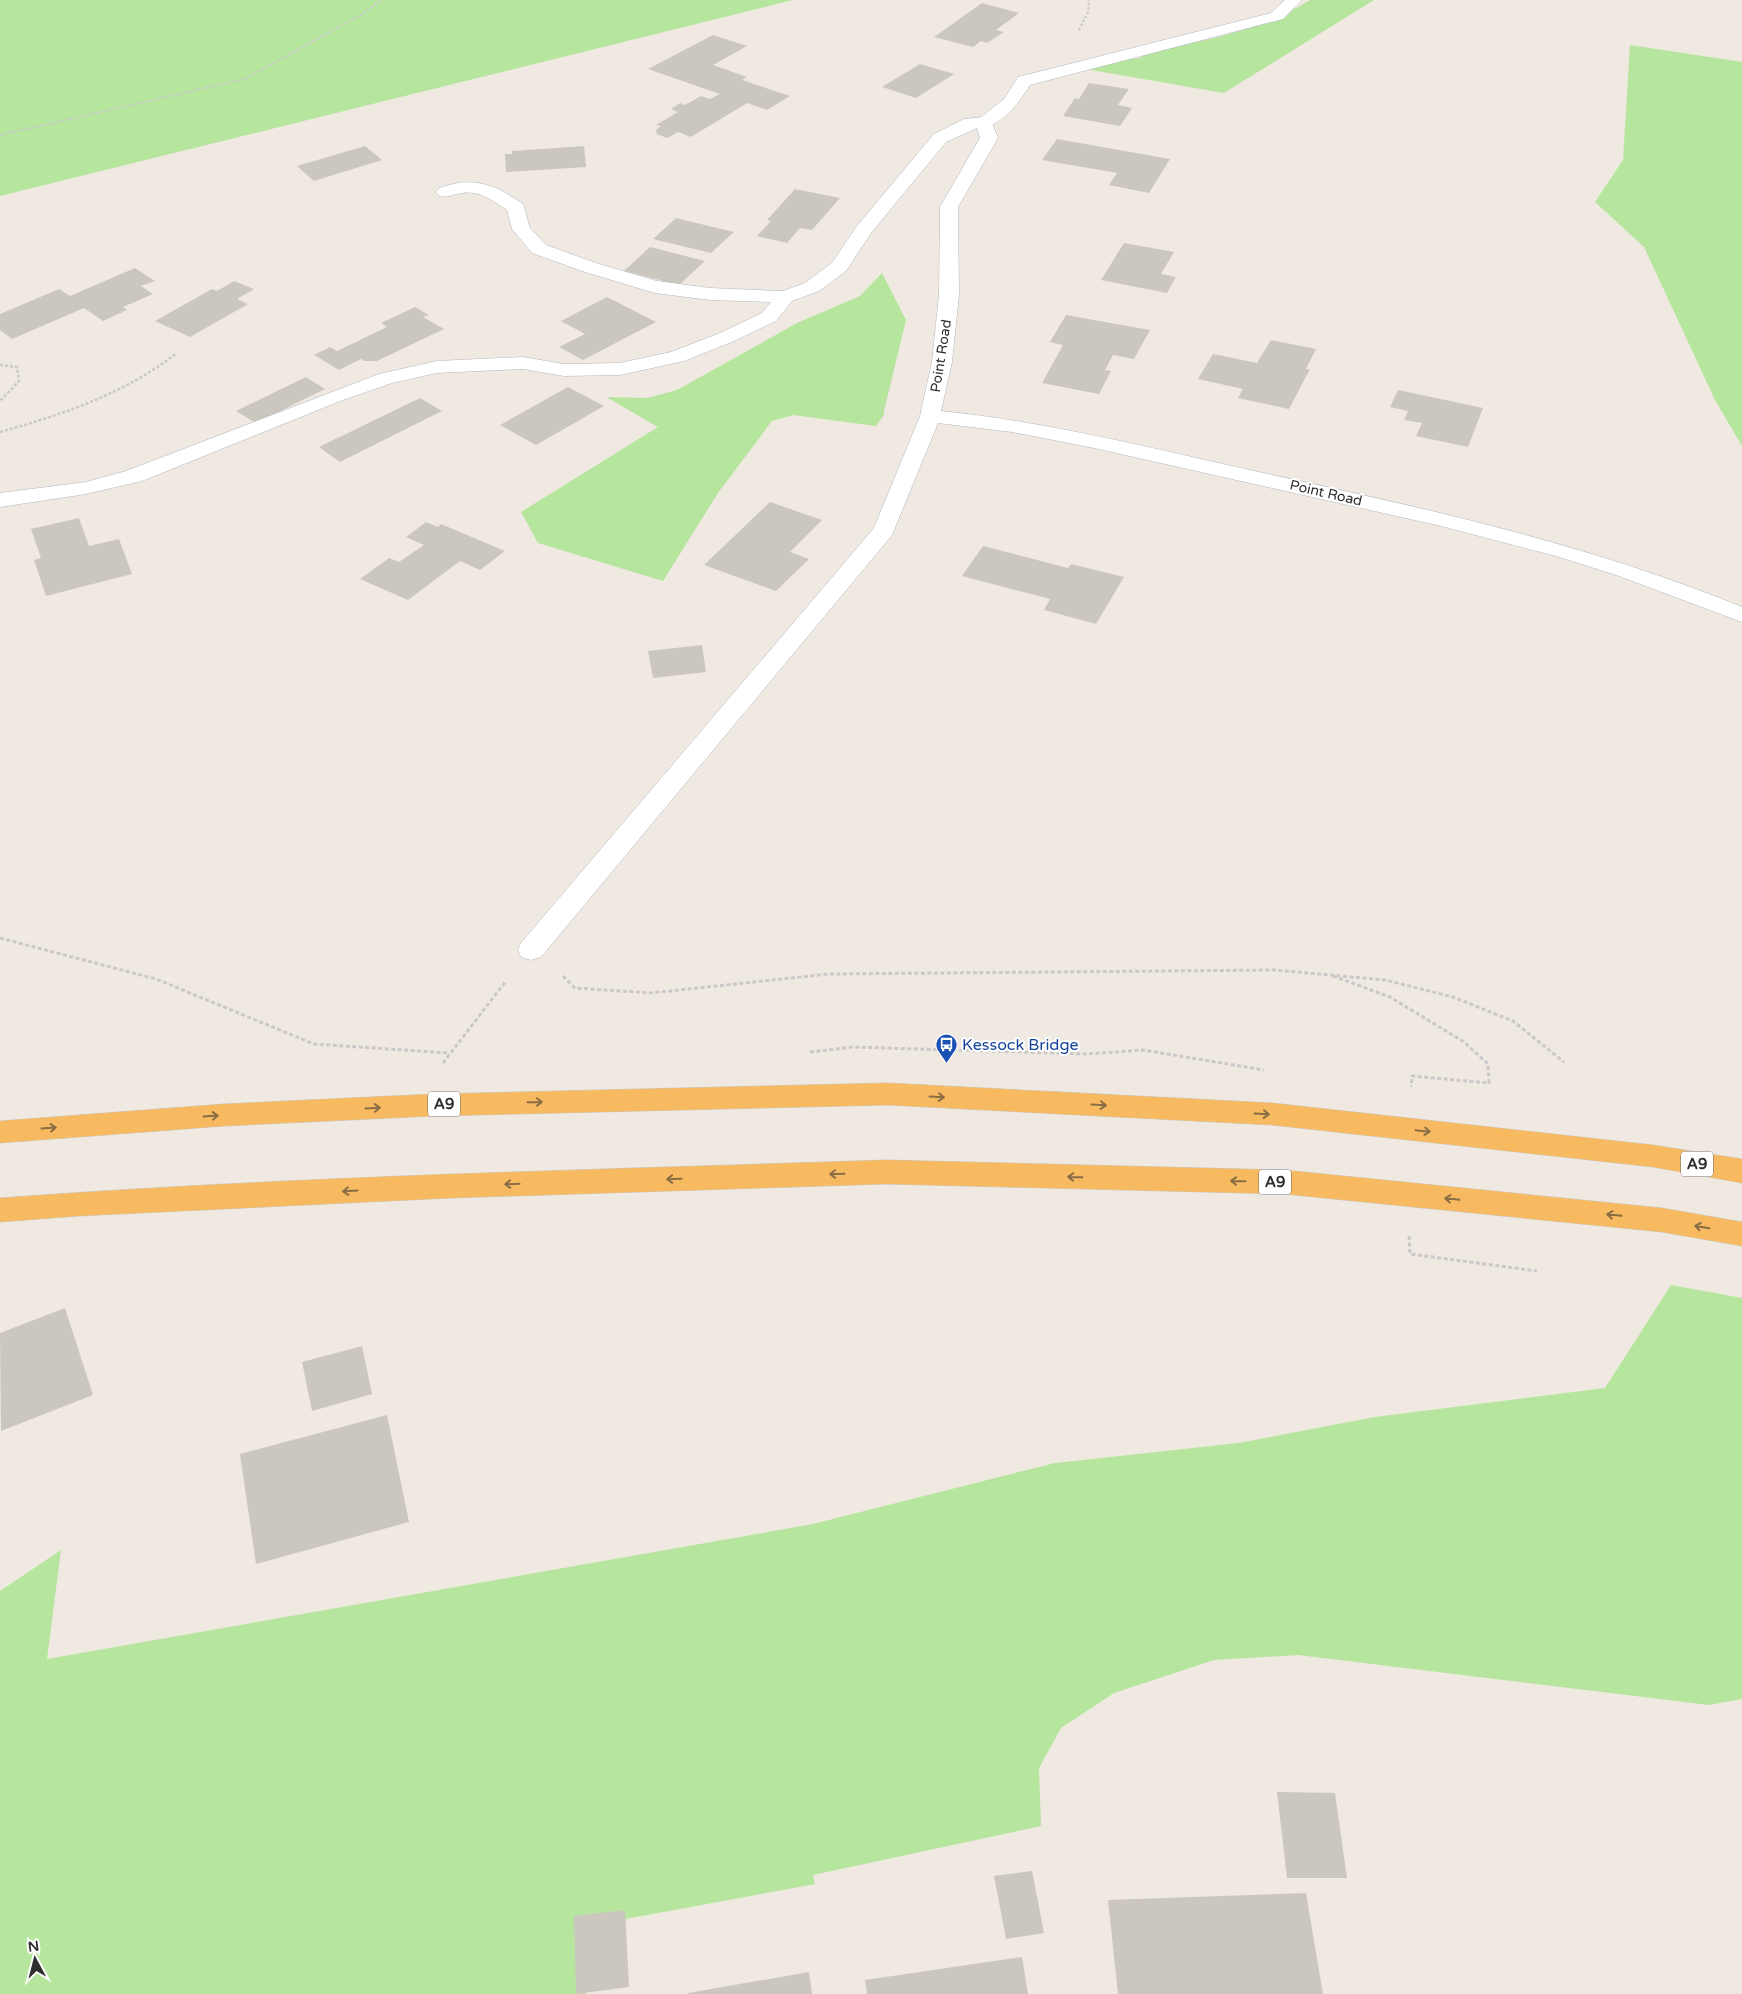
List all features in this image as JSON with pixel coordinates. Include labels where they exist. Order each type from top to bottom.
[{"type":"highway","name":"A9","points":[[0,1132],[224,1115],[434,1105],[888,1094],[1272,1114],[1652,1156],[1742,1171]]},
{"type":"highway","name":"A9","points":[[0,1210],[78,1204],[451,1186],[886,1172],[1284,1182],[1662,1220],[1742,1234]]},
{"type":"street","points":[[445,192],[456,186],[480,187],[498,195],[516,208],[521,229],[539,249],[592,268],[654,287],[710,294],[785,297],[812,287],[840,267],[864,230],[940,138],[970,123],[984,122],[1011,102],[1024,81],[1277,16],[1294,0]]},
{"type":"street","name":"Point Road","points":[[984,122],[989,138],[949,207],[949,294],[942,362],[930,416],[980,420],[1037,430],[1329,494],[1532,542],[1630,572],[1742,615]]},
{"type":"street","points":[[0,500],[86,488],[134,476],[336,396],[386,378],[428,369],[523,363],[564,370],[620,368],[677,357],[728,338],[769,317],[785,297]]},
{"type":"street","points":[[533,948],[884,530],[930,416]]},
{"type":"path","points":[[0,135],[245,79],[362,14],[381,0]]},
{"type":"path","points":[[0,432],[96,402],[161,367],[177,353]]},
{"type":"path","points":[[0,365],[17,367],[19,381],[0,401]]},
{"type":"path","points":[[0,938],[156,978],[314,1044],[449,1052],[533,948],[575,988],[651,993],[829,974],[1275,970],[1385,980],[1453,997],[1513,1020],[1564,1062]]},
{"type":"path","points":[[1327,974],[1390,997],[1464,1042],[1488,1064],[1489,1083],[1412,1076],[1411,1094]]},
{"type":"path","points":[[1409,1233],[1410,1254],[1537,1271]]},
{"type":"green space","points":[[0,0],[793,0],[0,196]]},
{"type":"green space","points":[[1310,0],[1374,0],[1224,93],[1068,66],[1141,58],[1142,55],[1207,40],[1271,20]]},
{"type":"green space","points":[[1630,45],[1742,62],[1742,446],[1715,400],[1644,247],[1595,202],[1623,160]]},
{"type":"green space","points":[[882,273],[906,320],[884,415],[876,426],[793,415],[772,421],[718,493],[663,581],[538,543],[521,512],[658,427],[606,397],[647,398],[677,390],[797,323],[860,296]]},
{"type":"green space","points":[[1671,1285],[1742,1298],[1742,1699],[1709,1705],[1298,1655],[1214,1660],[1114,1693],[1061,1728],[1039,1768],[1041,1826],[813,1875],[815,1884],[582,1927],[586,1994],[0,1994],[0,1591],[61,1550],[47,1659],[813,1524],[1055,1463],[1239,1443],[1375,1417],[1605,1388]]},
{"type":"building","points":[[982,3],[1019,13],[996,30],[1004,32],[987,43],[981,41],[973,47],[934,37]]},
{"type":"building","points":[[713,35],[747,46],[713,65],[747,77],[742,80],[790,96],[767,110],[747,103],[691,137],[678,132],[667,138],[657,134],[656,130],[661,126],[656,125],[678,112],[671,109],[680,103],[685,105],[701,96],[710,99],[720,94],[648,69]]},
{"type":"building","points":[[920,64],[954,74],[916,98],[882,87]]},
{"type":"building","points":[[1089,83],[1129,89],[1118,105],[1132,108],[1120,126],[1063,116],[1075,98],[1079,99]]},
{"type":"building","points":[[1057,139],[1170,159],[1149,193],[1109,185],[1117,173],[1042,160]]},
{"type":"building","points":[[365,146],[382,160],[314,181],[297,166]]},
{"type":"building","points":[[584,146],[586,167],[506,172],[505,154],[512,154],[512,151]]},
{"type":"building","points":[[795,189],[840,198],[812,230],[800,228],[787,243],[757,236],[771,221],[767,220]]},
{"type":"building","points":[[676,218],[734,232],[711,253],[653,239]]},
{"type":"building","points":[[1124,243],[1174,252],[1161,274],[1176,277],[1167,293],[1101,280]]},
{"type":"building","points":[[650,247],[705,261],[679,285],[624,271]]},
{"type":"building","points":[[135,268],[155,281],[141,286],[153,294],[123,307],[127,310],[103,321],[84,308],[12,339],[0,330],[0,314],[59,289],[70,296]]},
{"type":"building","points":[[234,281],[254,289],[237,299],[248,304],[190,337],[155,321],[212,289],[217,291]]},
{"type":"building","points":[[607,297],[656,322],[583,360],[559,347],[585,334],[561,321]]},
{"type":"building","points":[[415,307],[429,315],[423,317],[444,329],[377,361],[364,361],[361,359],[339,370],[314,355],[330,347],[337,351],[387,327],[381,323]]},
{"type":"building","points":[[1066,315],[1150,330],[1134,359],[1113,355],[1105,370],[1111,371],[1099,394],[1042,383],[1063,345],[1050,342]]},
{"type":"building","points":[[1271,340],[1316,349],[1306,369],[1310,369],[1289,409],[1238,398],[1243,389],[1198,379],[1213,354],[1257,363]]},
{"type":"building","points":[[306,377],[325,389],[256,423],[236,411]]},
{"type":"building","points":[[568,387],[604,406],[536,445],[500,425]]},
{"type":"building","points":[[1398,390],[1483,408],[1468,447],[1416,436],[1422,423],[1404,420],[1408,411],[1390,407]]},
{"type":"building","points":[[420,398],[442,411],[340,462],[319,447]]},
{"type":"building","points":[[770,502],[822,520],[790,552],[809,559],[776,591],[704,565]]},
{"type":"building","points":[[79,518],[89,546],[119,539],[132,574],[46,596],[34,560],[41,558],[31,529]]},
{"type":"building","points":[[426,522],[438,527],[441,524],[505,551],[480,570],[460,561],[408,600],[360,579],[389,558],[399,562],[424,545],[406,537]]},
{"type":"building","points":[[983,546],[1068,568],[1071,564],[1124,577],[1096,624],[1044,610],[1050,599],[962,576]]},
{"type":"building","points":[[702,645],[706,672],[653,678],[648,651]]},
{"type":"building","points":[[65,1308],[93,1395],[1,1431],[0,1333]]},
{"type":"building","points":[[362,1346],[372,1394],[312,1411],[302,1362]]},
{"type":"building","points":[[387,1415],[409,1522],[256,1564],[240,1454]]},
{"type":"building","points":[[1277,1792],[1335,1793],[1347,1878],[1287,1878]]},
{"type":"building","points":[[1032,1871],[1044,1933],[1006,1939],[994,1876]]},
{"type":"building","points":[[1306,1893],[1323,1994],[1118,1994],[1108,1900]]},
{"type":"building","points":[[625,1910],[629,1987],[576,1994],[574,1916]]},
{"type":"building","points":[[1022,1957],[1028,1994],[867,1994],[865,1980]]},
{"type":"building","points":[[809,1972],[812,1994],[688,1994],[688,1993]]},
{"type":"place","name":"Kessock Bridge","points":[[946,1064]]}]
